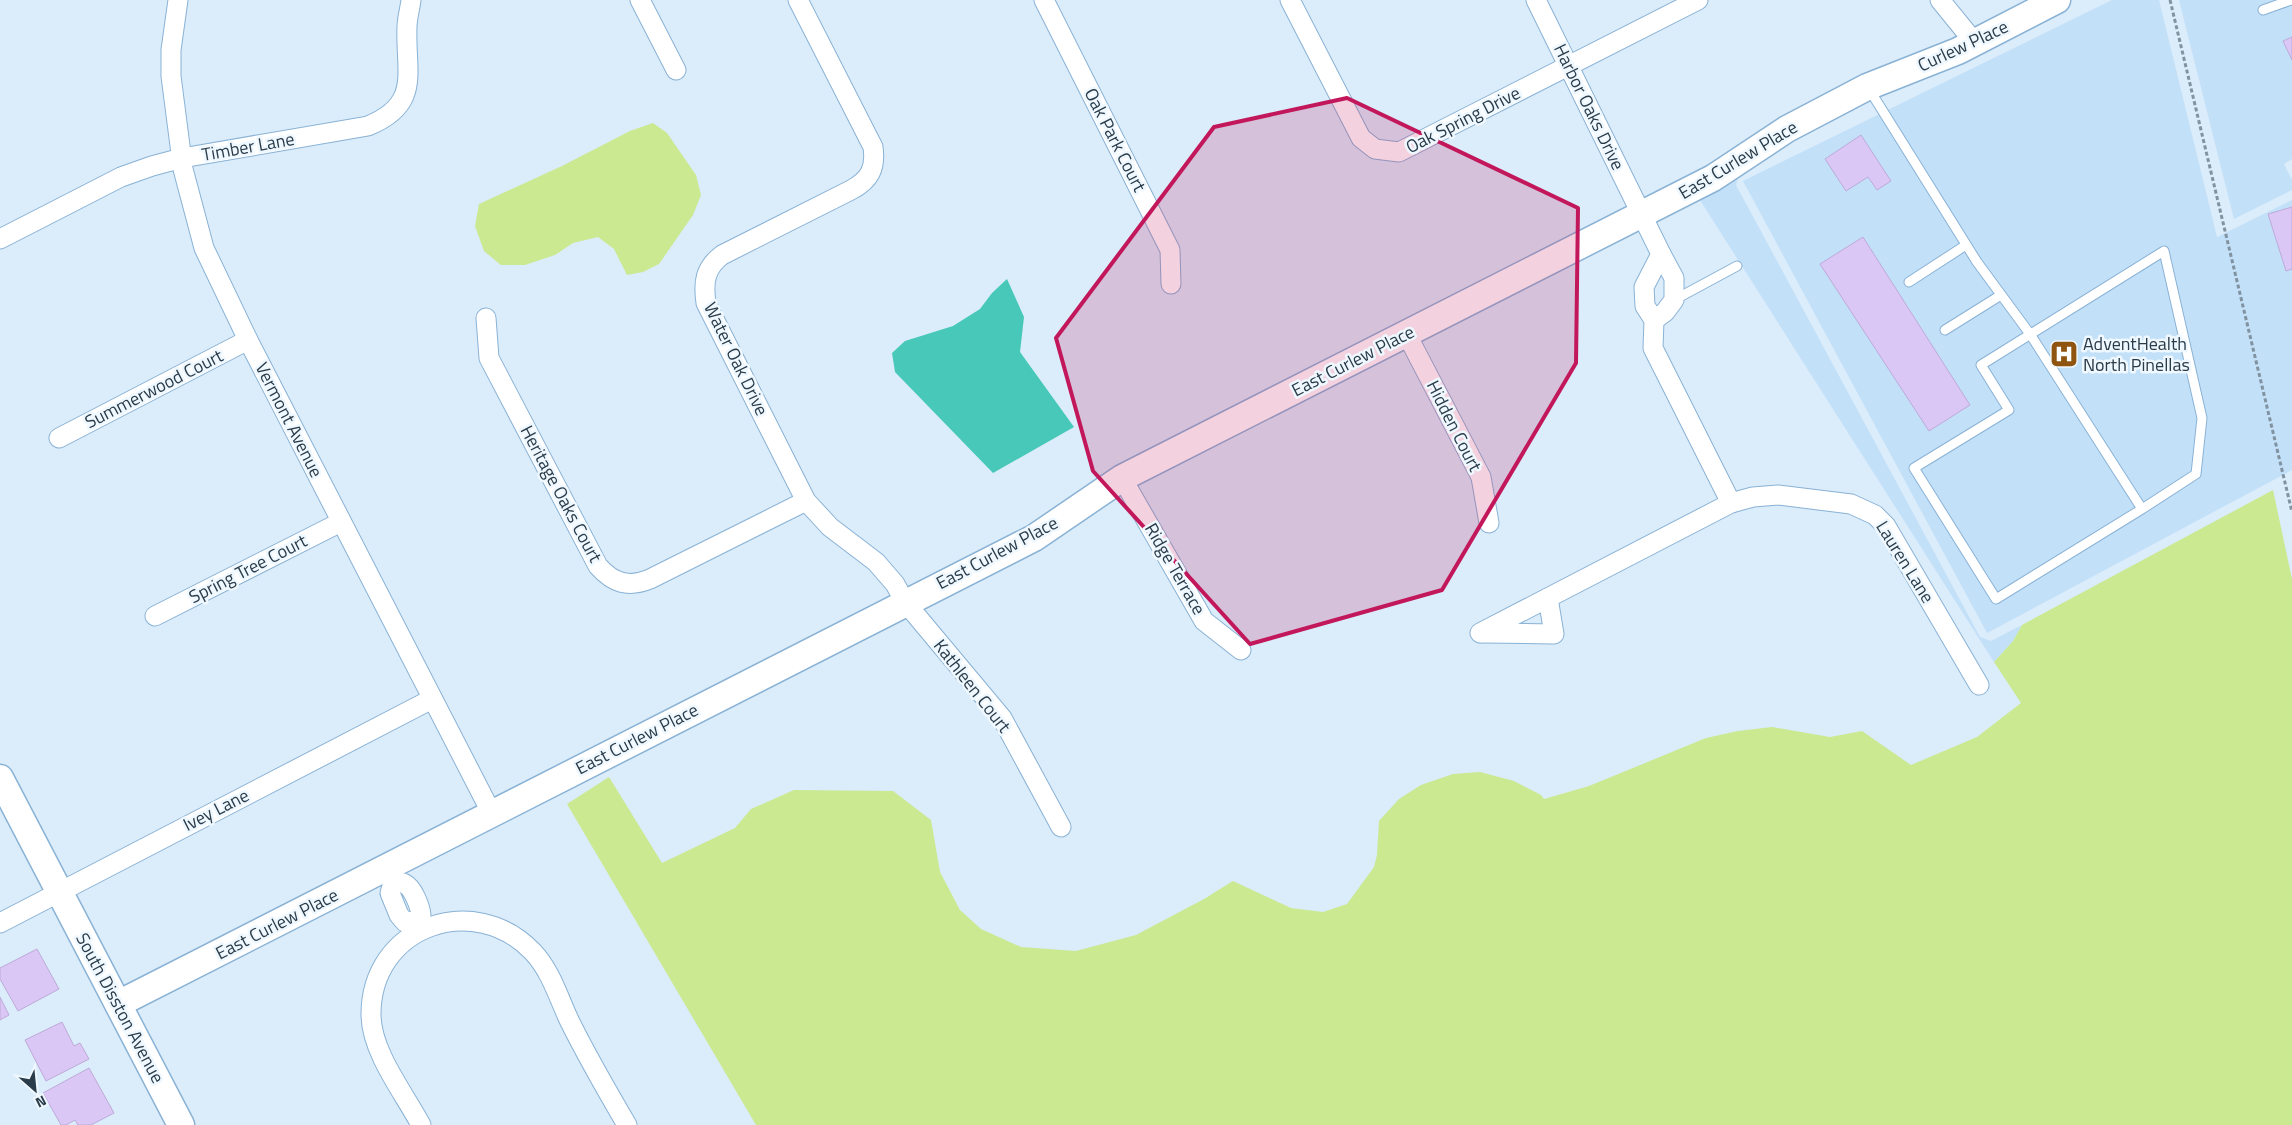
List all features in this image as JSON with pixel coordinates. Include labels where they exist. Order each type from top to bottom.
[{"type":"street","name":"Vermont Avenue","points":[[178,0],[171,50],[171,76],[182,158],[204,248],[248,340],[492,814]]},
{"type":"street","name":"Timber Lane","points":[[0,239],[121,177],[152,166],[182,158],[368,126],[380,121],[399,105],[409,83],[407,28],[411,0]]},
{"type":"street","points":[[640,0],[676,70]]},
{"type":"street","name":"Water Oak Drive","points":[[798,0],[873,147],[875,161],[872,172],[862,184],[722,254],[708,269],[704,289],[706,303],[806,501],[830,527],[876,562],[894,584],[905,602]]},
{"type":"street","name":"Oak Park Court","points":[[1044,0],[1170,250],[1171,284]]},
{"type":"street","name":"Oak Spring Drive","points":[[1290,0],[1361,138],[1375,149],[1399,152],[1698,0]]},
{"type":"street","name":"Harbor Oaks Drive","points":[[1536,0],[1642,214]]},
{"type":"street","points":[[1940,0],[1975,43]]},
{"type":"street","name":"Curlew Place","points":[[1867,87],[1975,43],[2057,0]]},
{"type":"street","name":"East Curlew Place","points":[[118,1004],[389,876],[492,814],[905,602],[1034,538],[1122,478],[1723,173],[1787,129],[1867,87]]},
{"type":"street","points":[[1642,214],[1674,278],[1674,300],[1665,312],[1654,320]]},
{"type":"street","points":[[1661,254],[1644,287],[1645,306],[1654,320],[1652,348],[1731,503]]},
{"type":"street","name":"Heritage Oaks Court","points":[[486,318],[489,358],[598,566],[614,580],[631,584],[650,580],[806,501]]},
{"type":"street","name":"Hidden Court","points":[[1406,333],[1481,477],[1489,523]]},
{"type":"street","name":"Summerwood Court","points":[[59,438],[248,340]]},
{"type":"street","name":"Ridge Terrace","points":[[1122,478],[1204,620],[1241,650]]},
{"type":"street","name":"Lauren Lane","points":[[1548,598],[1731,503],[1753,497],[1778,496],[1851,504],[1875,515],[1886,526],[1979,685]]},
{"type":"street","name":"Spring Tree Court","points":[[154,616],[341,522]]},
{"type":"street","name":"Kathleen Court","points":[[905,602],[1002,718],[1061,827]]},
{"type":"street","name":"Ivey Lane","points":[[0,923],[432,699]]},
{"type":"street","name":"South Disston Avenue","points":[[0,778],[181,1125]]},
{"type":"street","points":[[389,876],[390,893],[399,915],[405,922],[418,925],[464,921],[482,923],[506,931],[533,952],[550,978],[598,1078],[627,1125]]},
{"type":"street","points":[[418,925],[384,964],[374,992],[371,1016],[378,1049],[421,1125]]},
{"type":"lane","points":[[2263,10],[2291,0]]},
{"type":"lane","points":[[1867,87],[1966,245],[2030,334],[2142,509]]},
{"type":"lane","points":[[1909,282],[1966,245]]},
{"type":"lane","points":[[2164,251],[2202,418],[2196,474],[2142,509],[1996,600],[1914,468],[2009,410],[1981,365],[2164,251]]},
{"type":"lane","points":[[1674,300],[1737,266]]},
{"type":"lane","points":[[1946,330],[2001,294]]},
{"type":"path","points":[[2170,0],[2292,512]]},
{"type":"highlighted area","points":[[1347,98],[1578,208],[1576,363],[1442,590],[1250,644],[1093,471],[1056,338],[1214,127]]},
{"type":"shaded area","name":"AdventHealth North Pinellas","points":[[2112,0],[2159,0],[2217,237],[2292,200],[2292,470],[1987,633],[1743,181]]},
{"type":"shaded area","points":[[2179,0],[2292,0],[2292,159],[2284,164],[2292,180],[2292,190],[2234,219]]},
{"type":"shaded area","points":[[653,123],[667,133],[696,175],[701,195],[693,215],[659,264],[643,272],[627,275],[614,249],[598,237],[573,243],[555,255],[525,265],[501,265],[484,251],[475,226],[479,204],[562,166],[630,131]]},
{"type":"shaded area","points":[[1739,175],[1736,185],[1980,637],[1991,641],[2022,625],[2013,641],[1994,662],[1698,197]]},
{"type":"shaded area","points":[[1007,279],[1024,317],[1020,352],[1074,427],[993,473],[895,372],[892,353],[905,341],[953,326],[980,309],[992,293]]},
{"type":"shaded area","points":[[2273,490],[2292,579],[2292,1125],[756,1125],[567,804],[609,777],[662,863],[735,828],[751,809],[794,790],[893,791],[931,820],[940,872],[960,910],[981,929],[1021,947],[1076,951],[1136,935],[1204,899],[1233,881],[1291,908],[1323,912],[1347,904],[1374,867],[1377,855],[1379,821],[1399,799],[1421,785],[1453,774],[1480,772],[1514,781],[1541,795],[1544,799],[1589,786],[1706,738],[1738,731],[1772,727],[1830,737],[1862,731],[1911,765],[1977,737],[2021,703],[1994,662],[2013,641],[2022,625]]},
{"type":"building","points":[[2292,37],[2292,60],[2283,41]]},
{"type":"building","points":[[1861,135],[1891,181],[1877,190],[1868,177],[1846,191],[1825,159]]},
{"type":"building","points":[[2292,207],[2292,269],[2286,271],[2268,214]]},
{"type":"building","points":[[1863,237],[1970,405],[1929,431],[1820,264]]},
{"type":"building","points":[[37,949],[59,989],[18,1011],[0,979],[0,968]]},
{"type":"building","points":[[0,997],[9,1015],[0,1020]]},
{"type":"building","points":[[62,1022],[74,1046],[80,1043],[89,1059],[46,1081],[25,1040]]},
{"type":"building","points":[[89,1068],[114,1113],[91,1125],[78,1125],[75,1120],[66,1125],[61,1125],[43,1093]]},
{"type":"place","name":"AdventHealth North Pinellas","points":[[2064,354]]}]
